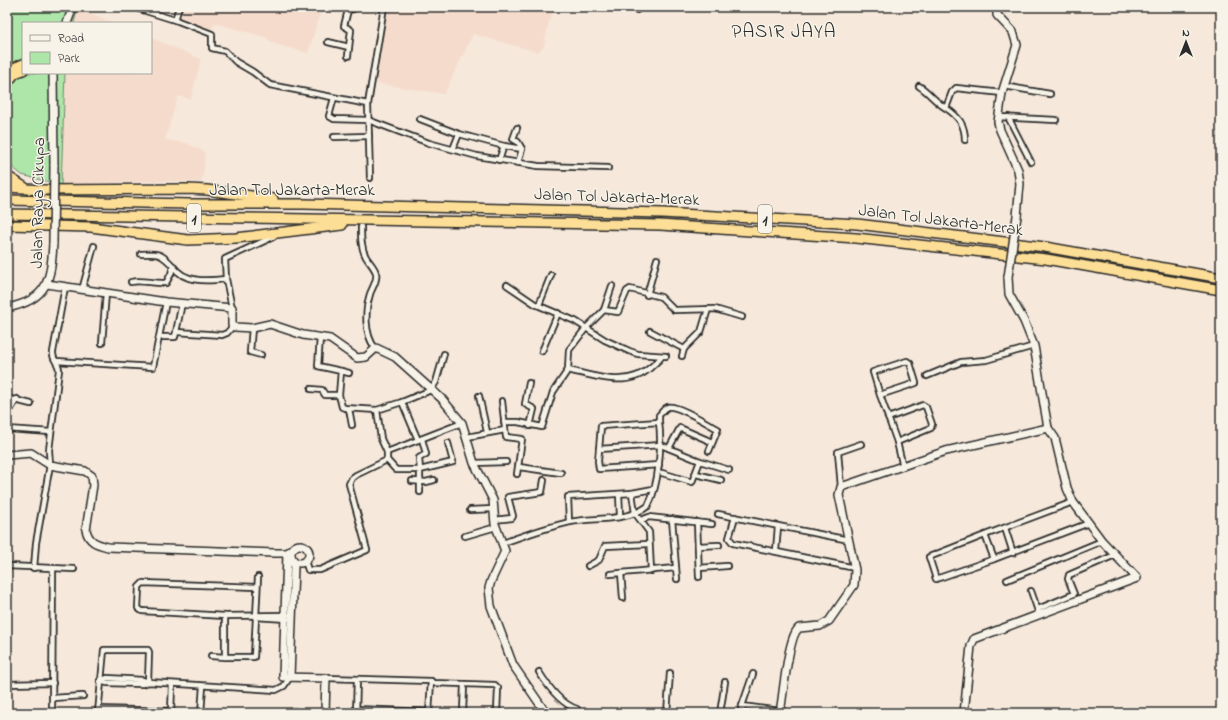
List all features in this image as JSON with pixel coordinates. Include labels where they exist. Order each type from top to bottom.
[{"type":"highway","points":[[7,71],[22,64]]},
{"type":"highway","points":[[7,83],[15,73],[22,70]]},
{"type":"highway","points":[[7,176],[27,189]]},
{"type":"highway","points":[[7,187],[27,189],[207,190],[304,204]]},
{"type":"highway","name":"Jalan Tol Jakarta–Merak","points":[[7,200],[188,204],[304,204],[662,213],[857,224],[1045,248],[1221,278]]},
{"type":"highway","name":"Jalan Tol Jakarta–Merak","points":[[7,214],[361,224],[660,225],[856,238],[1046,259],[1221,290]]},
{"type":"highway","points":[[7,225],[91,227],[188,240],[236,238],[361,224]]},
{"type":"street","points":[[67,22],[73,7]]},
{"type":"street","points":[[134,7],[212,34],[212,48],[225,51],[236,62],[253,72],[267,84],[368,104]]},
{"type":"street","points":[[175,20],[179,7]]},
{"type":"street","points":[[348,56],[351,30],[344,26],[348,10],[353,9],[354,7]]},
{"type":"street","points":[[370,178],[368,104],[384,7]]},
{"type":"street","points":[[997,7],[998,16],[1013,32],[1017,45],[1003,90],[999,117],[1000,130],[1018,170],[1020,184],[1008,277],[1009,294],[1024,320],[1034,346],[1048,428],[1055,438],[1067,488],[1073,502],[1102,541],[1137,578],[1039,612]]},
{"type":"street","points":[[328,42],[349,46]]},
{"type":"street","name":"Jalan Raya Cikupa","points":[[7,308],[22,305],[31,300],[47,284],[52,270],[54,166],[53,74]]},
{"type":"street","points":[[919,86],[962,123],[965,130],[965,140]]},
{"type":"street","points":[[946,108],[952,92],[956,88],[1050,94]]},
{"type":"street","points":[[334,98],[330,118],[368,120],[429,143],[477,156],[538,166],[608,168]]},
{"type":"street","points":[[999,117],[1056,120]]},
{"type":"street","points":[[1008,117],[1031,162]]},
{"type":"street","points":[[420,118],[459,134],[504,146],[522,149]]},
{"type":"street","points":[[517,128],[513,139],[518,142],[522,149],[518,163]]},
{"type":"street","points":[[452,149],[459,134]]},
{"type":"street","points":[[334,137],[369,136]]},
{"type":"street","points":[[499,160],[504,146]]},
{"type":"street","points":[[361,224],[362,243],[365,256],[376,272],[376,279],[370,295],[367,310],[369,338],[375,348]]},
{"type":"street","points":[[177,332],[222,335],[227,333],[233,326],[232,307],[224,262],[229,256],[285,232]]},
{"type":"street","points":[[82,290],[94,246]]},
{"type":"street","points":[[141,254],[159,254],[173,266],[179,274],[187,278],[203,280],[226,279]]},
{"type":"street","points":[[647,295],[656,259]]},
{"type":"street","points":[[131,282],[138,280],[150,283],[166,283],[173,266]]},
{"type":"street","points":[[539,305],[552,275]]},
{"type":"street","points":[[47,284],[166,302],[232,307]]},
{"type":"street","points":[[507,285],[539,305],[558,313],[605,340],[634,353],[664,356],[644,374],[621,380],[600,378],[568,370]]},
{"type":"street","points":[[504,422],[518,422],[530,426],[542,427],[553,392],[568,370],[570,350],[586,328],[604,310],[612,286]]},
{"type":"street","points":[[34,568],[36,543],[50,465],[51,432],[59,370],[56,361],[53,359],[53,352],[65,287]]},
{"type":"street","points":[[604,310],[618,312],[628,290],[662,298],[674,310],[708,308],[742,317]]},
{"type":"street","points":[[102,343],[106,293]]},
{"type":"street","points":[[56,361],[150,368],[154,365],[166,302]]},
{"type":"street","points":[[160,337],[174,338],[177,332],[182,303]]},
{"type":"street","points":[[682,356],[684,350],[701,332],[708,308]]},
{"type":"street","points":[[542,351],[558,313]]},
{"type":"street","points":[[233,326],[252,328],[270,324],[303,335],[330,339],[357,358],[366,357],[375,348]]},
{"type":"street","points":[[252,328],[250,352],[261,355]]},
{"type":"street","points":[[650,331],[684,350]]},
{"type":"street","points":[[320,338],[318,366],[349,373]]},
{"type":"street","points":[[927,376],[961,362],[986,360],[1034,346]]},
{"type":"street","points":[[375,348],[382,349],[395,357],[452,409],[462,423],[474,463],[491,496],[495,524],[503,543],[505,554],[489,588],[494,617],[513,665],[546,713]]},
{"type":"street","points":[[341,371],[339,395],[342,407],[349,409],[377,410],[431,390],[436,382],[444,354]]},
{"type":"street","points":[[880,395],[916,382],[909,362],[873,372],[880,395],[897,442],[903,467]]},
{"type":"street","points":[[529,383],[525,404],[534,409],[530,426]]},
{"type":"street","points":[[311,389],[322,390],[325,395],[339,395]]},
{"type":"street","points":[[479,396],[487,432]]},
{"type":"street","points":[[7,398],[16,399],[31,404]]},
{"type":"street","points":[[7,414],[16,399]]},
{"type":"street","points":[[502,401],[504,430],[507,437],[522,439],[517,474]]},
{"type":"street","points":[[402,402],[426,454],[419,458],[420,492]]},
{"type":"street","points":[[888,418],[923,405],[926,407],[932,424],[931,428],[897,442]]},
{"type":"street","points":[[503,543],[569,522],[635,514],[648,506],[659,465],[662,445],[659,416],[666,408],[670,407],[682,410],[719,430],[709,451]]},
{"type":"street","points":[[349,409],[352,425]]},
{"type":"street","points":[[377,410],[381,439],[387,452],[388,460],[396,470],[420,470],[453,462],[448,443]]},
{"type":"street","points":[[659,422],[602,426],[598,449],[599,470],[659,465]]},
{"type":"street","points":[[387,452],[462,423]]},
{"type":"street","points":[[669,447],[680,428],[712,442]]},
{"type":"street","points":[[842,487],[946,451],[1048,428]]},
{"type":"street","points":[[7,429],[51,432]]},
{"type":"street","points":[[467,437],[504,430]]},
{"type":"street","points":[[742,706],[780,712],[788,659],[795,632],[799,628],[823,625],[833,618],[854,585],[855,568],[839,495],[842,487],[838,452],[861,444]]},
{"type":"street","points":[[598,449],[662,445],[700,461],[729,470]]},
{"type":"street","points":[[7,455],[31,453],[50,465],[85,471],[92,476],[93,481],[86,530],[87,537],[94,544],[108,547],[289,556],[297,563],[305,561],[308,557],[307,549],[299,546],[294,548],[289,556],[289,617],[286,679],[276,690],[172,684],[148,682],[143,680],[107,678],[100,681]]},
{"type":"street","points":[[305,561],[308,570],[320,570],[368,550],[349,484],[352,478],[356,475],[388,460]]},
{"type":"street","points":[[662,473],[692,482],[700,461]]},
{"type":"street","points":[[474,463],[506,462]]},
{"type":"street","points":[[519,467],[561,473]]},
{"type":"street","points":[[696,474],[721,480]]},
{"type":"street","points":[[412,481],[428,482],[434,480]]},
{"type":"street","points":[[465,536],[512,518],[513,516],[508,497],[542,492],[544,480]]},
{"type":"street","points":[[569,522],[568,497],[632,493],[653,489]]},
{"type":"street","points":[[632,493],[635,514],[648,530],[651,571]]},
{"type":"street","points":[[619,494],[620,516]]},
{"type":"street","points":[[1073,502],[930,556],[928,559],[935,577],[939,579],[1014,553],[1089,523]]},
{"type":"street","points":[[470,510],[494,509]]},
{"type":"street","points":[[718,514],[850,540]]},
{"type":"street","points":[[640,520],[649,517],[712,524]]},
{"type":"street","points":[[735,517],[729,538],[731,542],[855,568]]},
{"type":"street","points":[[672,519],[677,579]]},
{"type":"street","points":[[697,522],[699,577]]},
{"type":"street","points":[[776,551],[778,526]]},
{"type":"street","points":[[1005,528],[1014,553]]},
{"type":"street","points":[[985,536],[994,559]]},
{"type":"street","points":[[1007,580],[1102,541]]},
{"type":"street","points":[[588,566],[599,560],[605,546],[649,544]]},
{"type":"street","points":[[698,546],[719,545]]},
{"type":"street","points":[[964,713],[971,646],[973,641],[1039,612],[1074,594],[1068,579],[1069,575],[1115,555]]},
{"type":"street","points":[[7,566],[74,569]]},
{"type":"street","points":[[699,568],[726,566]]},
{"type":"street","points":[[52,713],[53,568]]},
{"type":"street","points":[[610,574],[676,568]]},
{"type":"street","points":[[621,573],[623,598]]},
{"type":"street","points":[[211,656],[254,657],[258,577]]},
{"type":"street","points":[[257,587],[143,583],[140,585],[138,608],[140,611],[225,616],[289,617]]},
{"type":"street","points":[[1031,591],[1039,612]]},
{"type":"street","points":[[225,616],[225,657]]},
{"type":"street","points":[[148,682],[149,652],[145,650],[104,650],[98,711],[171,712],[172,684]]},
{"type":"street","points":[[539,672],[550,687],[570,706],[577,709],[579,713]]},
{"type":"street","points":[[666,713],[670,673]]},
{"type":"street","points":[[740,713],[753,674]]},
{"type":"street","points":[[286,679],[326,678],[431,681],[433,683],[497,686],[497,713]]},
{"type":"street","points":[[325,713],[326,678]]},
{"type":"street","points":[[358,680],[356,711],[430,712],[431,681]]},
{"type":"street","points":[[720,713],[724,682]]},
{"type":"street","points":[[7,684],[53,683]]},
{"type":"street","points":[[464,684],[464,713]]},
{"type":"street","points":[[201,713],[202,686]]},
{"type":"street","points":[[53,698],[83,696]]},
{"type":"shaded area","points":[[184,7],[322,7],[308,53],[275,44],[265,37],[215,23],[211,30],[181,17]]},
{"type":"shaded area","points":[[382,7],[555,7],[548,24],[544,46],[538,52],[473,34],[444,94],[370,82]]},
{"type":"shaded area","points":[[78,8],[111,22],[74,22]]},
{"type":"shaded area","points":[[152,38],[201,59],[191,99],[178,96],[165,140],[186,143],[205,152],[203,176],[200,182],[158,181],[61,185],[65,74],[152,74]]},
{"type":"green space","points":[[14,7],[78,7],[74,22],[22,22],[22,74],[65,74],[61,185],[22,175],[7,163],[7,22]]},
{"type":"district","name":"PASIR JAYA","points":[[784,30]]}]
